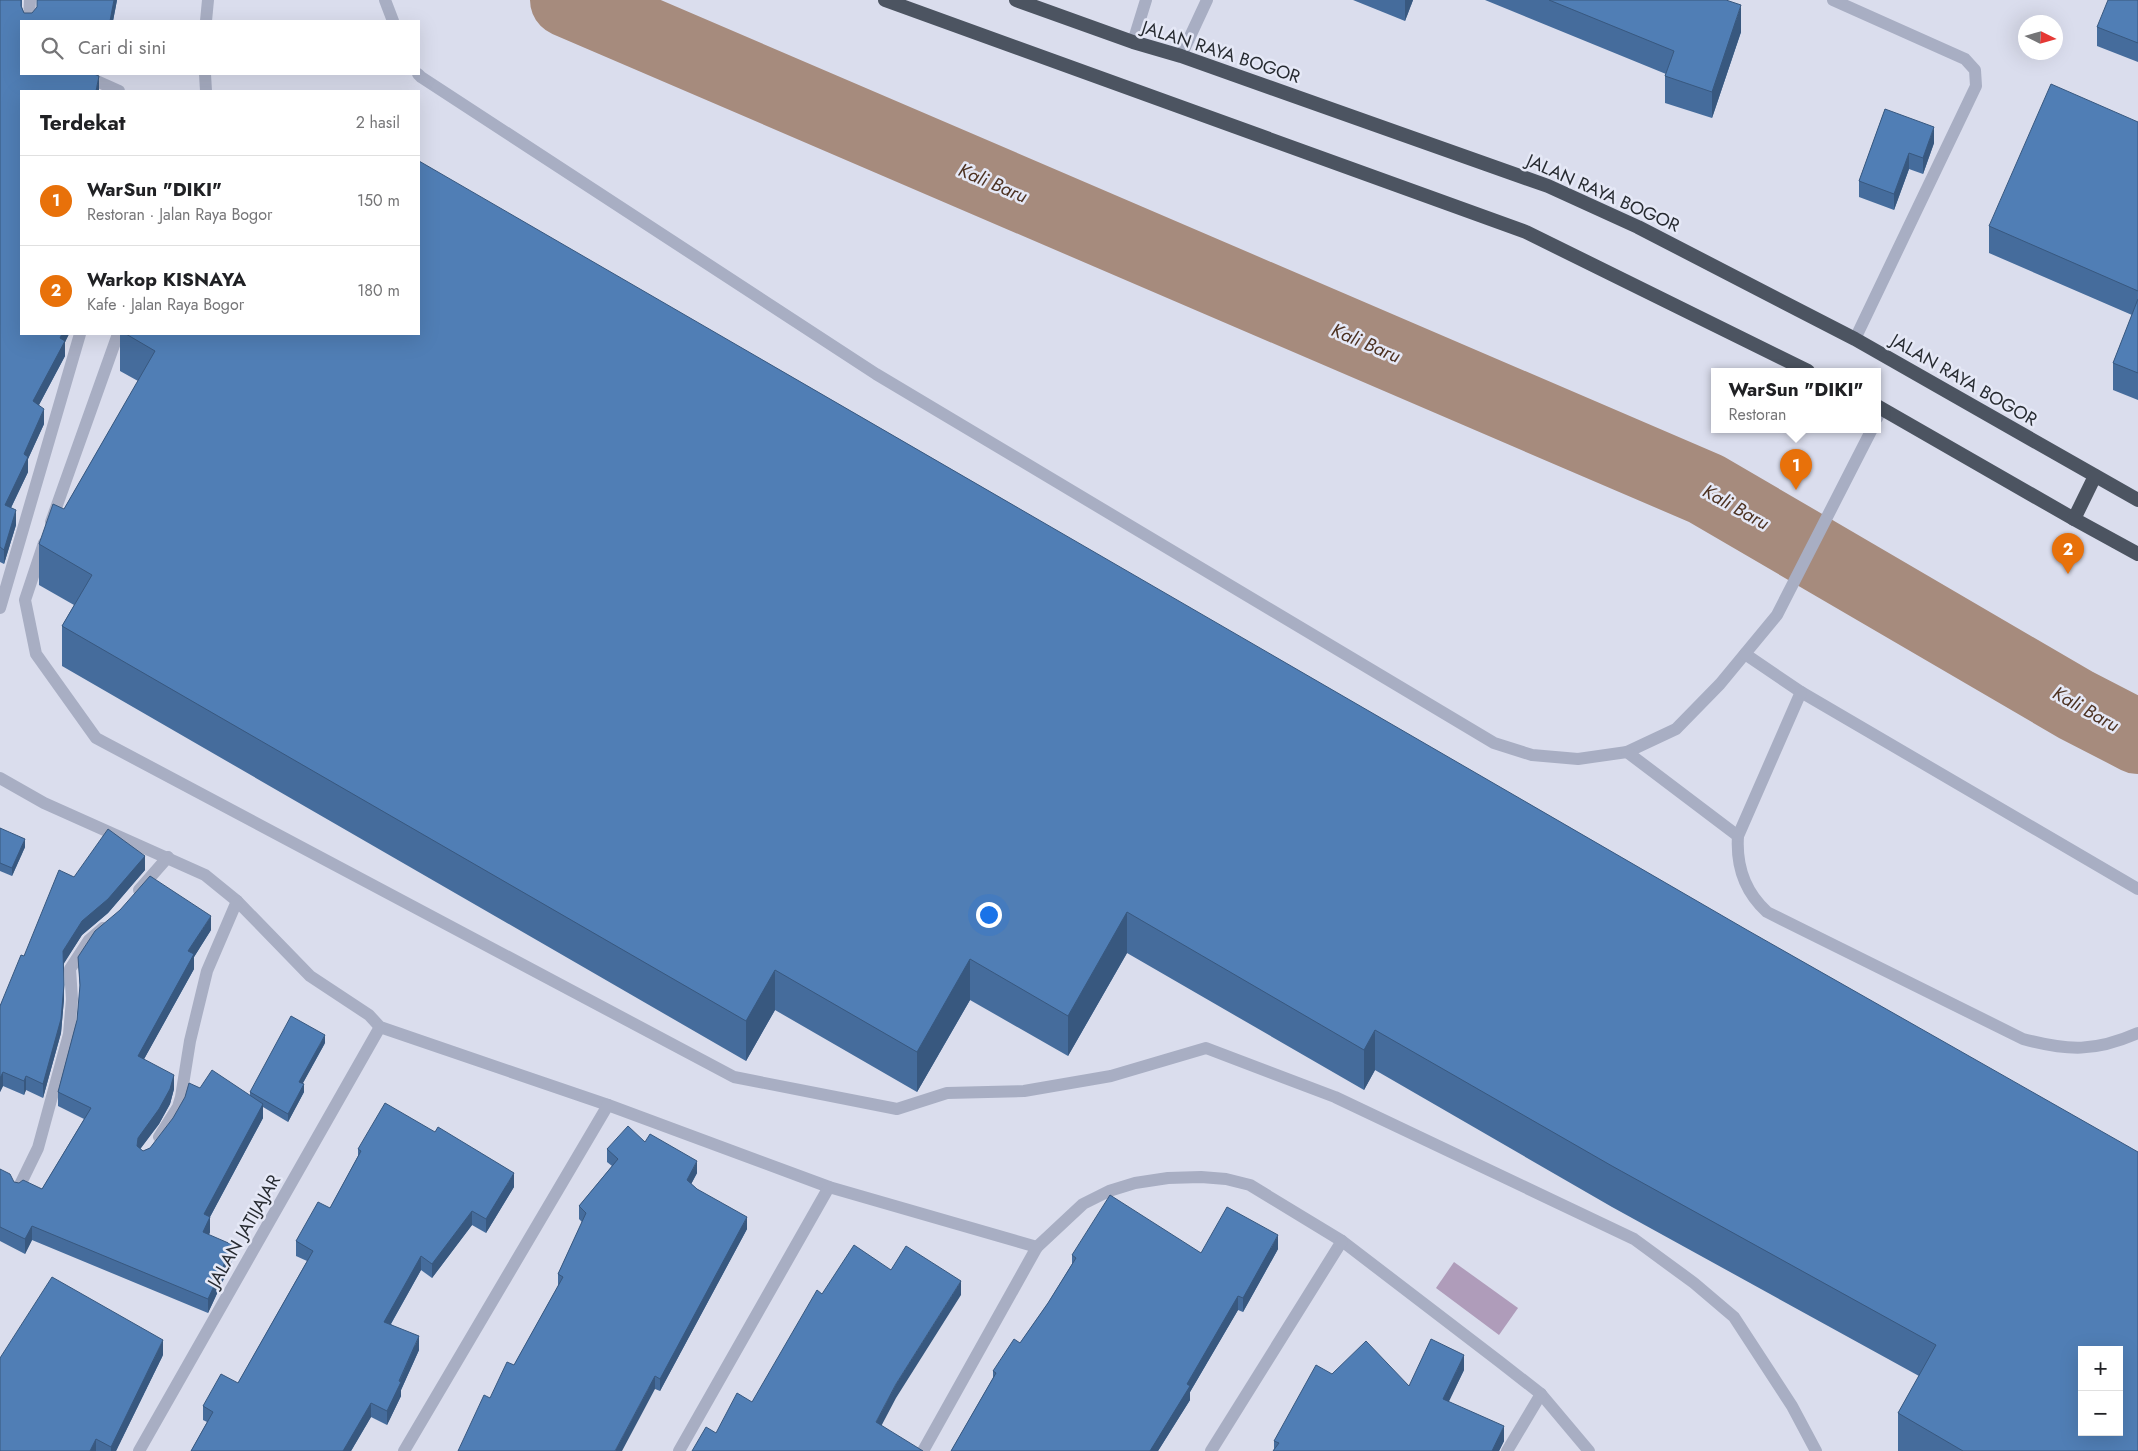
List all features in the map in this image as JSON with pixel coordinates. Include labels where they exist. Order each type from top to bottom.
[{"type":"highway","points":[[885,0],[1526,232],[1802,368]]},
{"type":"highway","name":"JALAN RAYA BOGOR","points":[[1016,0],[1133,42],[1181,56],[1548,186],[1646,232],[1855,339],[2138,500]]},
{"type":"highway","points":[[1881,412],[2138,554]]},
{"type":"highway","points":[[2074,520],[2094,476]]},
{"type":"street","points":[[29,20],[30,0]]},
{"type":"street","points":[[206,20],[208,0]]},
{"type":"street","points":[[385,0],[393,20]]},
{"type":"street","points":[[1133,42],[1146,0]]},
{"type":"street","points":[[1181,56],[1207,0]]},
{"type":"street","points":[[1833,0],[1965,59],[1975,70],[1976,86],[1855,339]]},
{"type":"street","points":[[83,75],[116,90]]},
{"type":"street","points":[[205,75],[206,90]]},
{"type":"street","points":[[419,75],[876,374],[1494,743],[1532,755],[1571,759],[1628,752],[1676,729],[1720,684],[1777,615],[1870,433]]},
{"type":"street","points":[[0,608],[80,335]]},
{"type":"street","points":[[118,335],[25,600],[36,654],[96,738],[734,1077],[897,1110],[947,1093],[1024,1091],[1111,1076],[1206,1048],[1335,1096],[1634,1239],[1694,1283],[1734,1317],[1792,1406],[1816,1451]]},
{"type":"street","points":[[1745,654],[1801,692],[2138,889]]},
{"type":"street","points":[[1801,692],[1738,836],[1737,854],[1748,892],[1767,912],[2023,1039],[2056,1048],[2079,1048],[2108,1044],[2138,1033]]},
{"type":"street","points":[[1628,752],[1738,836]]},
{"type":"street","points":[[0,778],[44,803],[168,857],[205,876],[237,902],[310,976],[369,1016],[380,1027],[608,1105],[829,1188],[1038,1247]]},
{"type":"street","points":[[132,899],[168,857]]},
{"type":"street","points":[[149,1150],[166,1128],[178,1107],[190,1041],[207,970],[237,902]]},
{"type":"street","points":[[18,1189],[38,1148],[69,1034],[72,999],[70,969],[89,940],[114,919]]},
{"type":"street","name":"JALAN JATIJAJAR","points":[[140,1451],[380,1027]]},
{"type":"street","points":[[404,1451],[608,1105]]},
{"type":"street","points":[[923,1451],[1038,1247],[1083,1204],[1109,1191],[1168,1178],[1201,1177],[1226,1179],[1250,1185],[1342,1241],[1415,1295],[1541,1394],[1589,1451]]},
{"type":"street","points":[[679,1451],[829,1188]]},
{"type":"street","points":[[1212,1451],[1342,1241]]},
{"type":"street","points":[[1507,1451],[1541,1394]]},
{"type":"shaded area","points":[[1454,1262],[1518,1308],[1499,1335],[1436,1288]]},
{"type":"building","points":[[0,0],[21,0],[24,13],[32,13],[37,7],[37,0],[114,0],[110,20],[20,20],[20,75],[99,76],[96,90],[20,90],[20,335],[62,335],[60,338],[65,341],[33,401],[44,409],[24,454],[28,457],[5,505],[16,510],[4,550],[0,547]]},
{"type":"building","points":[[1549,0],[1726,0],[1741,5],[1712,92],[1665,76],[1674,51]]},
{"type":"building","points":[[2108,0],[2138,0],[2138,43],[2097,27]]},
{"type":"building","points":[[2051,84],[2138,122],[2138,291],[1989,226]]},
{"type":"building","points":[[1885,109],[1934,127],[1923,158],[1909,153],[1894,194],[1859,181]]},
{"type":"building","points":[[420,162],[1747,930],[2138,1152],[2138,1451],[1963,1451],[1898,1413],[1936,1345],[1612,1166],[1375,1030],[1364,1050],[1127,912],[1068,1016],[970,959],[917,1052],[775,970],[746,1021],[62,626],[92,575],[39,544],[53,504],[64,509],[155,351],[128,335],[420,335]]},
{"type":"building","points":[[2138,299],[2138,373],[2113,363]]},
{"type":"building","points":[[0,828],[25,839],[12,868],[0,863]]},
{"type":"building","points":[[108,829],[145,856],[108,899],[82,921],[63,951],[64,985],[61,1019],[43,1084],[26,1076],[24,1081],[3,1072],[0,1078],[0,1006],[21,955],[24,956],[59,870],[74,877]]},
{"type":"building","points":[[150,876],[211,916],[188,951],[194,954],[138,1056],[174,1075],[170,1089],[159,1109],[138,1138],[137,1146],[143,1151],[150,1148],[173,1118],[185,1097],[189,1083],[200,1088],[212,1070],[263,1104],[204,1214],[210,1217],[203,1232],[233,1245],[208,1299],[32,1226],[25,1239],[0,1227],[0,1169],[10,1174],[14,1182],[19,1183],[23,1180],[42,1189],[91,1108],[58,1092],[77,1020],[80,985],[78,957],[95,931],[120,910]]},
{"type":"building","points":[[291,1016],[325,1035],[299,1082],[304,1084],[288,1114],[250,1092]]},
{"type":"building","points":[[385,1103],[435,1132],[438,1127],[514,1173],[486,1219],[472,1211],[432,1264],[421,1256],[384,1322],[419,1336],[387,1411],[371,1403],[343,1451],[191,1451],[213,1412],[203,1406],[221,1374],[238,1383],[313,1251],[296,1241],[318,1202],[330,1208],[361,1151],[358,1149]]},
{"type":"building","points":[[628,1126],[645,1142],[650,1134],[697,1161],[687,1180],[697,1189],[747,1217],[660,1379],[655,1376],[615,1451],[458,1451],[484,1395],[490,1398],[507,1362],[514,1365],[563,1277],[558,1274],[586,1213],[579,1206],[618,1159],[607,1149]]},
{"type":"building","points":[[1110,1195],[1201,1253],[1227,1207],[1278,1235],[1243,1298],[1238,1296],[1187,1384],[1190,1386],[1150,1451],[951,1451],[996,1373],[993,1371],[1014,1339],[1020,1343],[1048,1303],[1076,1258],[1072,1255]]},
{"type":"building","points":[[854,1245],[891,1270],[906,1246],[961,1281],[896,1384],[876,1422],[923,1451],[692,1451],[706,1427],[716,1433],[737,1393],[752,1402],[817,1290],[822,1294]]},
{"type":"building","points":[[52,1277],[163,1340],[111,1447],[96,1439],[90,1451],[0,1451],[0,1358]]},
{"type":"building","points":[[1431,1339],[1464,1355],[1443,1399],[1504,1426],[1492,1451],[1273,1451],[1279,1443],[1274,1441],[1316,1365],[1332,1374],[1366,1341],[1409,1386]]},
{"type":"waterway","name":"Kali Baru","points":[[567,0],[1706,489],[2076,705],[2138,737]]},
{"type":"place","name":"WarSun \"DIKI\"","points":[[1796,490]]},
{"type":"place","name":"Warkop KISNAYA","points":[[2068,574]]}]
